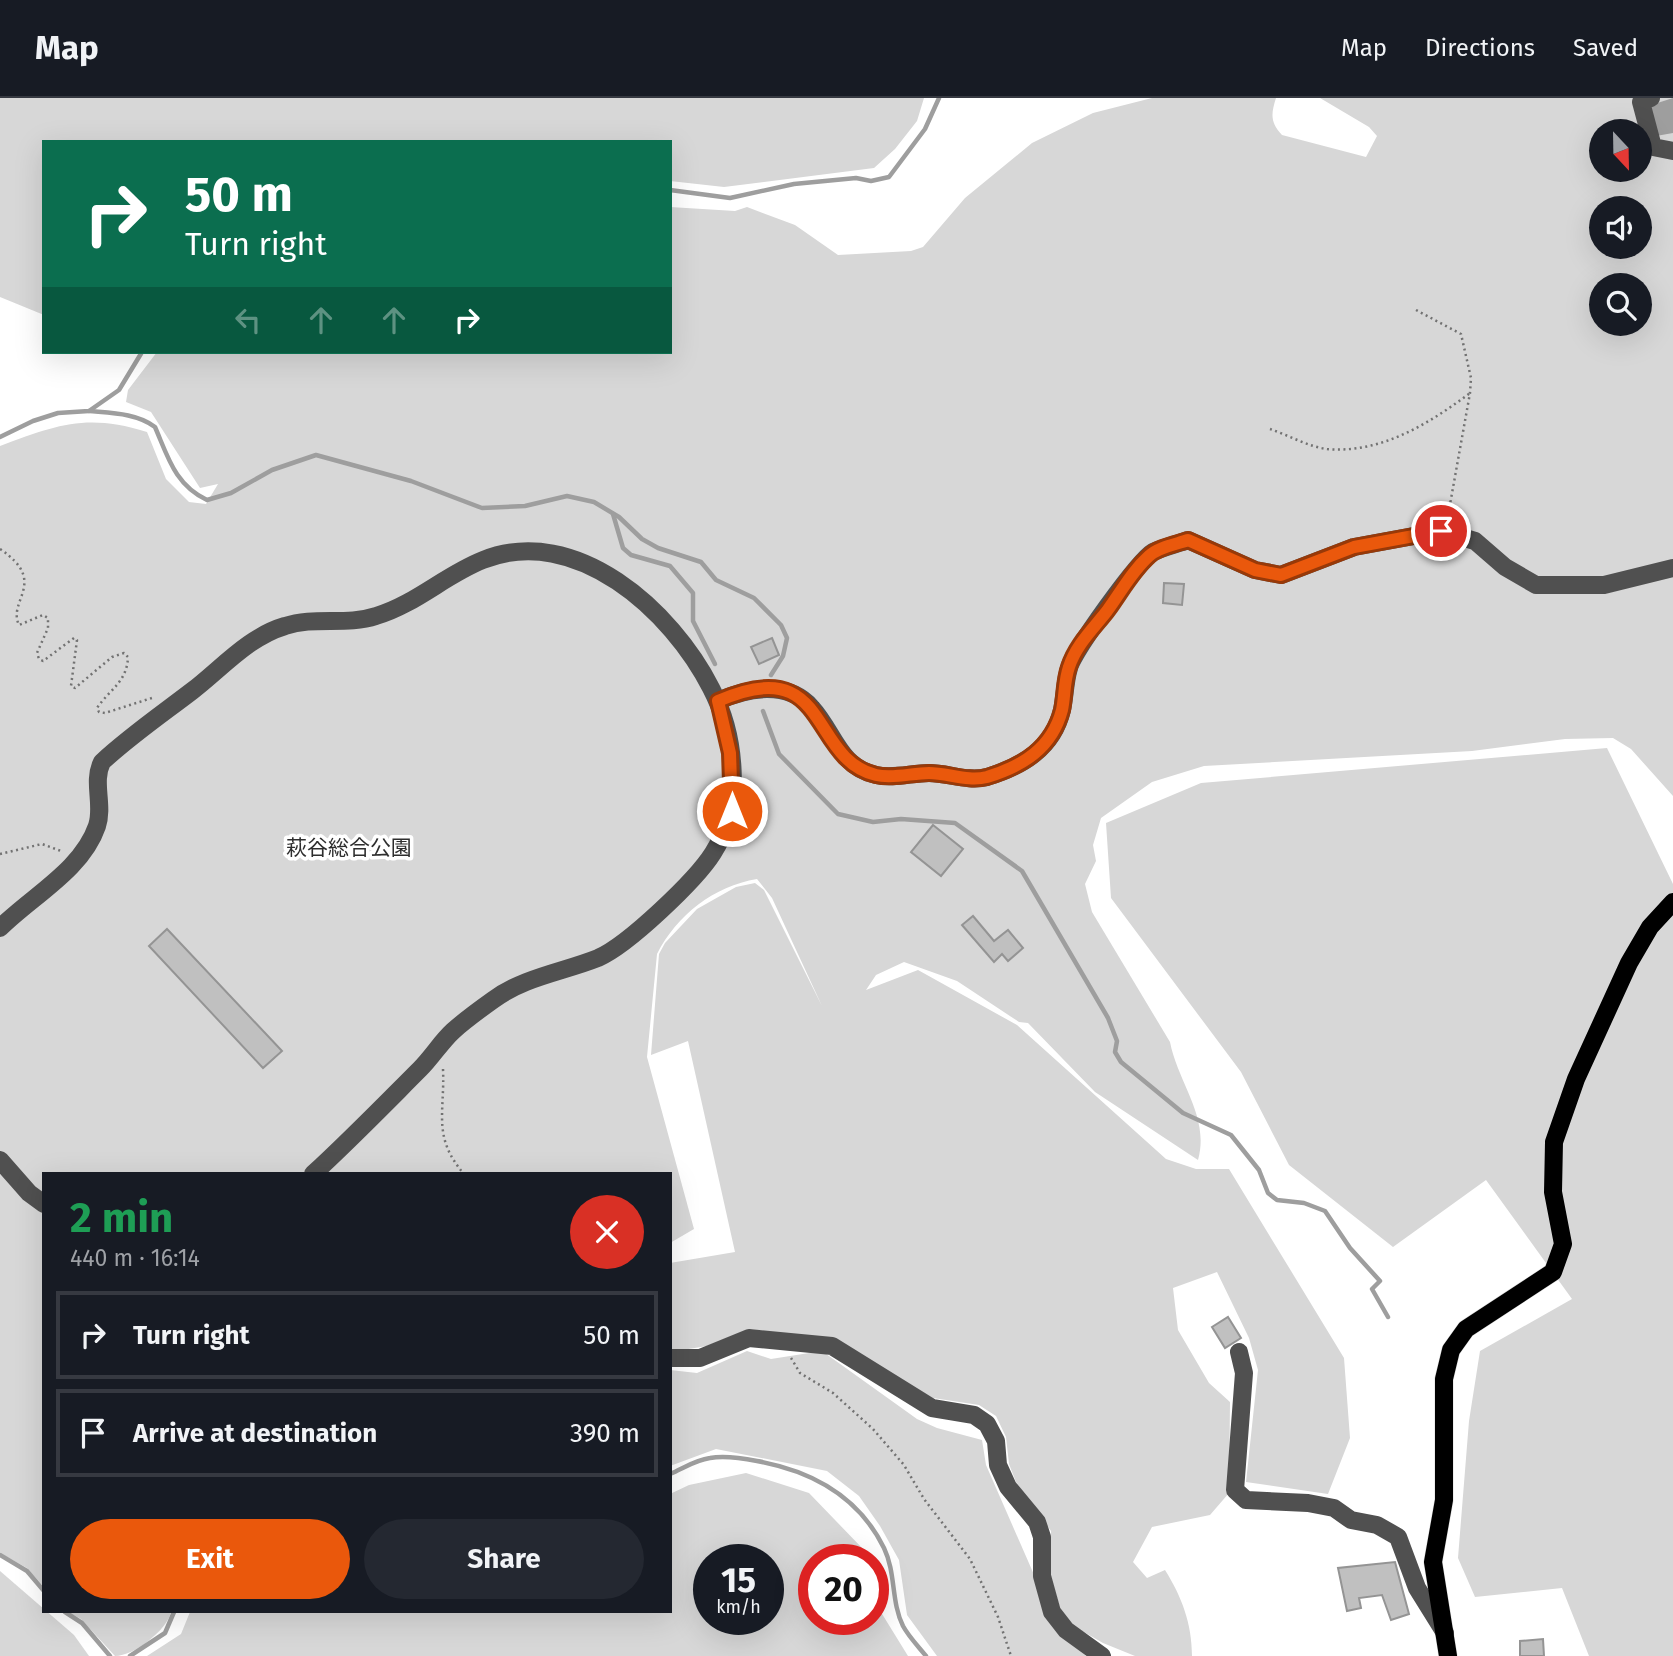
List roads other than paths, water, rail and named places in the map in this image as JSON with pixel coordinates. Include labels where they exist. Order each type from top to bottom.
[{"type":"main road","points":[[1448,1656],[1433,1562],[1444,1500],[1444,1379],[1451,1350],[1466,1329],[1553,1272],[1563,1244],[1553,1192],[1553,1142],[1576,1079],[1629,963],[1650,927],[1673,902]]},
{"type":"street","points":[[1651,98],[1641,102],[1648,138],[1653,147],[1673,151]]},
{"type":"street","points":[[718,701],[737,692],[767,688],[802,699],[813,708],[836,748],[850,762],[876,775],[930,773],[982,778],[1014,768],[1042,748],[1054,733],[1069,667],[1083,640],[1151,553],[1188,540],[1255,570],[1281,575],[1354,547],[1441,531],[1475,541],[1505,567],[1536,585],[1604,585],[1673,568]]},
{"type":"street","points":[[0,928],[89,846],[99,822],[98,771],[102,762],[256,639],[271,630],[300,621],[347,623],[375,617],[414,602],[481,560],[510,552],[555,554],[616,579],[672,627],[700,666],[718,701],[730,753],[732,811],[713,854],[621,945],[599,957],[528,981],[497,997],[451,1032],[315,1172]]},
{"type":"street","points":[[0,1160],[29,1194],[42,1204]]},
{"type":"street","points":[[672,1357],[700,1358],[748,1338],[832,1346],[932,1408],[974,1415],[987,1424],[996,1441],[998,1465],[1008,1487],[1037,1522],[1042,1537],[1042,1576],[1052,1612],[1066,1630],[1102,1656]]},
{"type":"street","points":[[1239,1352],[1244,1373],[1236,1490],[1246,1500],[1308,1503],[1334,1508],[1351,1520],[1377,1525],[1398,1537],[1417,1588],[1444,1633]]},
{"type":"waterway","points":[[672,190],[730,198],[794,184],[856,178],[871,181],[889,177],[925,129],[939,98]]},
{"type":"waterway","points":[[0,437],[33,421],[58,413],[89,411],[119,390],[141,354]]},
{"type":"waterway","points":[[89,411],[132,416],[155,427],[180,478],[196,494],[207,500],[231,493],[272,470],[316,455],[411,481],[482,508],[525,506],[567,496],[594,502],[619,517],[642,539],[658,548],[701,562],[716,580],[754,598],[781,625],[787,638],[783,656],[771,675]]},
{"type":"waterway","points":[[613,514],[623,548],[631,555],[670,566],[693,593],[693,621],[715,664]]},
{"type":"waterway","points":[[763,711],[779,754],[838,814],[873,822],[901,819],[955,823],[1022,871],[1108,1018],[1117,1041],[1115,1052],[1121,1062],[1183,1113],[1231,1135],[1259,1170],[1268,1193],[1277,1200],[1304,1203],[1325,1211],[1350,1248],[1380,1281],[1372,1289],[1388,1317]]},
{"type":"waterway","points":[[672,1473],[705,1459],[734,1457],[797,1472],[832,1489],[861,1514],[874,1530],[888,1558],[899,1617],[908,1634],[926,1656]]},
{"type":"waterway","points":[[0,1555],[27,1571],[42,1589]]},
{"type":"waterway","points":[[67,1613],[82,1623],[110,1656]]},
{"type":"waterway","points":[[130,1656],[165,1633],[174,1613]]},
{"type":"park label","name":"萩谷総合公園","points":[[349,848]]}]
